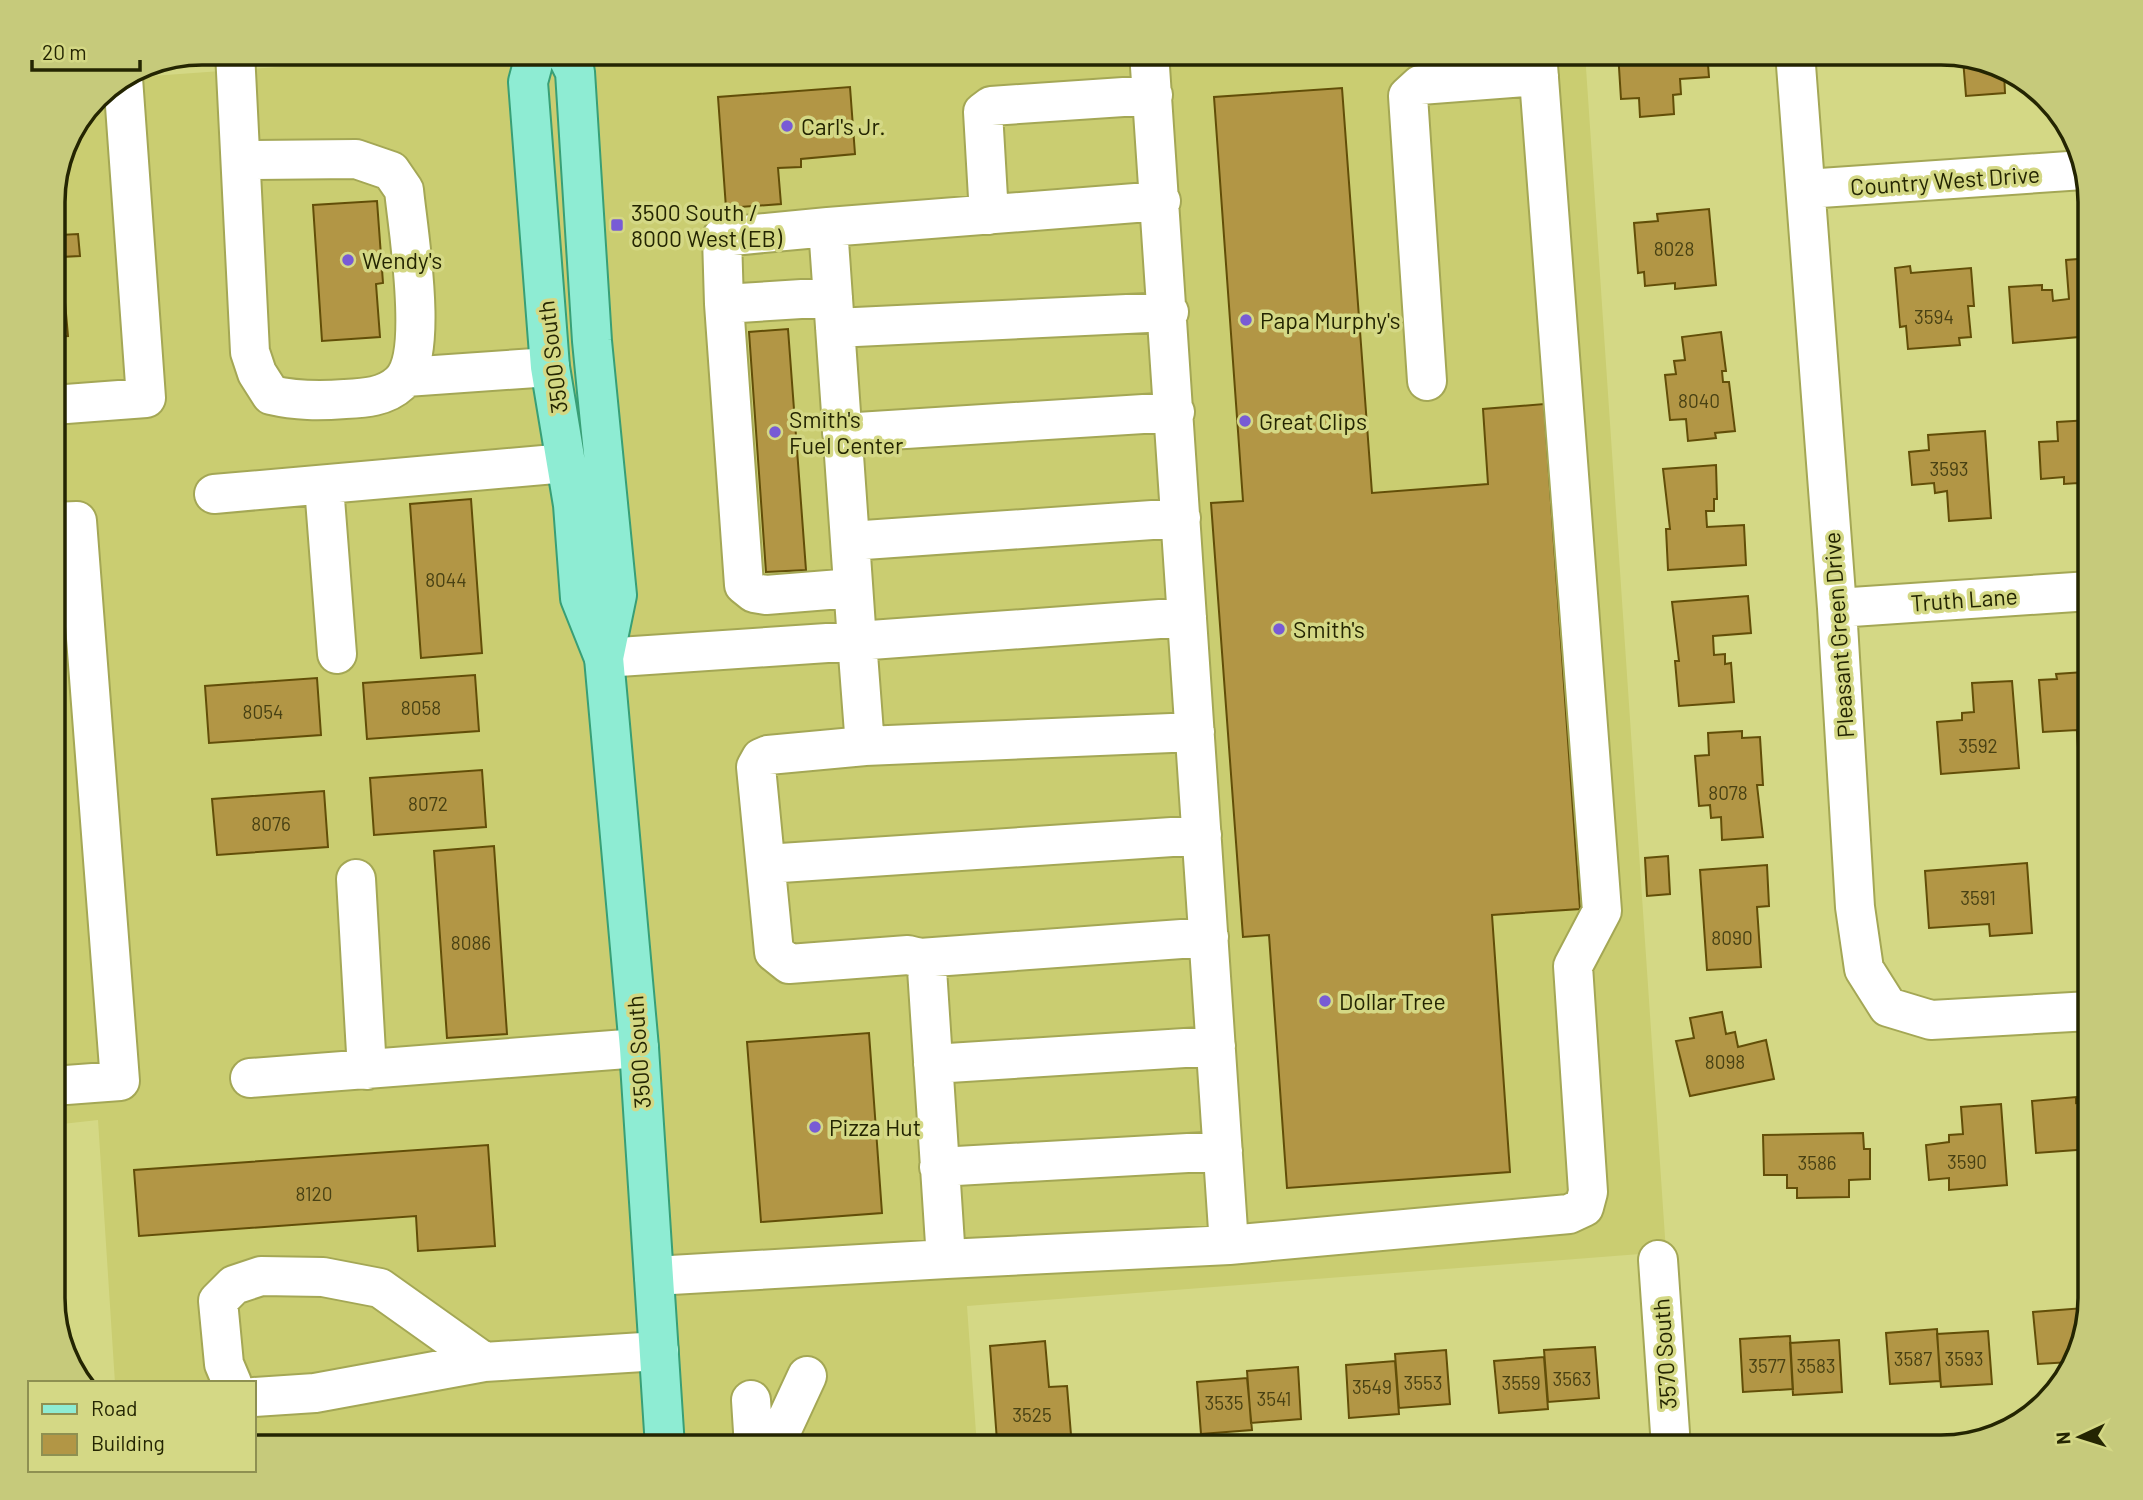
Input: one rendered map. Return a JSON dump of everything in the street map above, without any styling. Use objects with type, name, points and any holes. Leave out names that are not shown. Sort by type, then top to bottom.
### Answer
[{"type":"main road","name":"3500 South","points":[[533,65],[528,82],[550,367],[573,505],[580,598],[604,658],[639,1048],[664,1435]]},
{"type":"main road","name":"3500 South","points":[[572,65],[575,72],[592,341],[617,595],[604,658]]},
{"type":"street","points":[[236,65],[250,352],[257,373],[271,395],[302,402],[366,398],[391,390],[406,377],[415,355],[416,329],[404,190],[391,172],[356,159],[242,160]]},
{"type":"street","points":[[1150,65],[1229,1245]]},
{"type":"street","points":[[1427,381],[1408,96],[1420,85],[1532,65]]},
{"type":"street","points":[[654,1276],[1229,1245],[1569,1214],[1584,1207],[1588,1192],[1573,967],[1601,911],[1538,65]]},
{"type":"street","name":"Pleasant Green Drive","points":[[1796,65],[1837,608],[1856,907],[1864,969],[1888,1007],[1931,1020],[2078,1011]]},
{"type":"street","points":[[65,404],[146,398],[124,89]]},
{"type":"street","points":[[989,215],[983,111],[990,106],[1153,95]]},
{"type":"street","name":"Country West Drive","points":[[1806,189],[2075,171]]},
{"type":"street","points":[[853,588],[766,595],[754,593],[744,585],[724,304],[722,237],[1161,201]]},
{"type":"street","points":[[828,227],[865,746]]},
{"type":"street","points":[[724,304],[834,313],[1168,312]]},
{"type":"street","points":[[406,377],[550,367]]},
{"type":"street","points":[[842,433],[1175,412]]},
{"type":"street","points":[[214,495],[566,463]]},
{"type":"street","points":[[324,486],[337,654]]},
{"type":"street","points":[[850,541],[1181,517]]},
{"type":"street","points":[[65,522],[78,521],[120,1081],[65,1085]]},
{"type":"street","name":"Truth Lane","points":[[1837,608],[2078,592]]},
{"type":"street","points":[[604,658],[1187,617]]},
{"type":"street","points":[[1195,732],[865,746],[761,758],[756,767],[774,953],[789,964],[908,955],[920,958],[1209,937]]},
{"type":"street","points":[[766,864],[1202,835]]},
{"type":"street","points":[[356,879],[367,1070]]},
{"type":"street","points":[[920,958],[927,969],[946,1259]]},
{"type":"street","points":[[933,1063],[1216,1046]]},
{"type":"street","points":[[250,1079],[639,1048]]},
{"type":"street","points":[[939,1167],[1223,1151]]},
{"type":"street","name":"3570 South","points":[[1658,1260],[1670,1435]]},
{"type":"street","points":[[231,1381],[224,1364],[218,1301],[234,1285],[261,1276],[323,1277],[380,1288],[484,1363]]},
{"type":"street","points":[[256,1397],[315,1393],[484,1363],[659,1351]]},
{"type":"street","points":[[780,1435],[807,1376]]},
{"type":"street","points":[[751,1400],[753,1435]]},
{"type":"shaded area","points":[[306,65],[1586,65],[1666,1252],[967,1306],[976,1435],[256,1435],[256,1381],[115,1381],[98,1120],[65,1124],[65,193],[69,166],[88,126],[118,93],[146,76]]},
{"type":"building","points":[[1619,65],[1708,65],[1709,77],[1680,79],[1681,94],[1673,95],[1674,114],[1640,117],[1639,98],[1621,99]]},
{"type":"building","points":[[1964,67],[2004,80],[2005,93],[1966,96]]},
{"type":"building","name":"Carl's Jr.","points":[[850,87],[855,154],[801,159],[801,167],[778,168],[781,204],[726,208],[718,97]]},
{"type":"building","points":[[1342,88],[1372,493],[1488,484],[1483,409],[1544,404],[1580,909],[1492,915],[1510,1172],[1287,1188],[1269,935],[1243,937],[1211,503],[1243,501],[1214,97]]},
{"type":"building","points":[[377,201],[383,283],[376,284],[380,337],[322,341],[313,205]]},
{"type":"building","points":[[1709,209],[1716,285],[1675,289],[1675,283],[1645,286],[1644,272],[1638,273],[1634,223],[1658,221],[1657,214]]},
{"type":"building","points":[[78,234],[80,256],[65,257],[65,235]]},
{"type":"building","points":[[2078,259],[2078,337],[2013,343],[2009,287],[2042,285],[2042,290],[2052,290],[2053,301],[2069,299],[2066,260]]},
{"type":"building","points":[[1910,266],[1911,273],[1971,268],[1974,306],[1968,306],[1971,337],[1959,338],[1960,345],[1908,349],[1906,326],[1900,327],[1895,268]]},
{"type":"building","points":[[65,302],[68,336],[65,336]]},
{"type":"building","points":[[788,329],[806,570],[766,572],[749,332]]},
{"type":"building","points":[[1721,332],[1726,371],[1722,371],[1723,382],[1729,382],[1735,431],[1715,433],[1716,438],[1688,441],[1686,419],[1670,420],[1665,375],[1676,374],[1674,361],[1685,360],[1682,337]]},
{"type":"building","points":[[2078,421],[2078,483],[2064,484],[2064,477],[2041,479],[2039,442],[2058,441],[2057,422]]},
{"type":"building","points":[[1985,431],[1991,518],[1949,521],[1947,491],[1935,493],[1934,483],[1912,485],[1909,452],[1929,450],[1928,435]]},
{"type":"building","points":[[1716,465],[1717,499],[1714,499],[1714,511],[1706,511],[1707,527],[1744,525],[1746,565],[1668,570],[1666,529],[1670,529],[1663,469]]},
{"type":"building","points":[[471,499],[482,653],[421,658],[410,504]]},
{"type":"building","points":[[1748,596],[1751,633],[1713,636],[1714,655],[1725,654],[1725,664],[1731,663],[1734,702],[1679,706],[1675,661],[1679,661],[1672,602]]},
{"type":"building","points":[[2078,672],[2078,747],[2077,730],[2043,732],[2039,680],[2057,679],[2056,674]]},
{"type":"building","points":[[475,675],[479,731],[367,739],[363,683]]},
{"type":"building","points":[[317,678],[321,735],[209,743],[205,686]]},
{"type":"building","points":[[2012,681],[2019,768],[1941,774],[1937,722],[1962,720],[1962,713],[1974,712],[1972,683]]},
{"type":"building","points":[[1742,731],[1742,738],[1760,737],[1763,785],[1757,785],[1763,837],[1722,840],[1721,817],[1711,818],[1710,805],[1699,806],[1695,756],[1709,755],[1708,733]]},
{"type":"building","points":[[482,770],[486,827],[374,835],[370,778]]},
{"type":"building","points":[[324,791],[328,847],[217,855],[212,799]]},
{"type":"building","points":[[494,846],[507,1034],[447,1038],[434,851]]},
{"type":"building","points":[[1668,856],[1670,894],[1647,896],[1645,858]]},
{"type":"building","points":[[2027,863],[2032,933],[1990,936],[1989,924],[1929,928],[1925,871]]},
{"type":"building","points":[[1767,865],[1769,906],[1757,907],[1761,967],[1707,970],[1700,870]]},
{"type":"building","points":[[1722,1012],[1726,1034],[1735,1032],[1738,1047],[1766,1040],[1774,1079],[1690,1096],[1676,1041],[1694,1038],[1690,1018]]},
{"type":"building","name":"Pizza Hut","points":[[869,1033],[882,1213],[761,1222],[747,1042]]},
{"type":"building","points":[[2076,1097],[2078,1150],[2036,1153],[2032,1101]]},
{"type":"building","points":[[2001,1104],[2007,1185],[1949,1190],[1949,1178],[1929,1180],[1926,1145],[1949,1142],[1949,1135],[1963,1134],[1961,1107]]},
{"type":"building","points":[[1863,1133],[1864,1149],[1870,1149],[1870,1179],[1849,1180],[1849,1197],[1797,1198],[1797,1188],[1787,1188],[1787,1175],[1764,1175],[1763,1135]]},
{"type":"building","points":[[488,1145],[495,1246],[418,1251],[416,1216],[139,1236],[134,1170]]},
{"type":"building","points":[[2078,1308],[2071,1342],[2062,1363],[2038,1364],[2033,1312]]},
{"type":"building","points":[[1937,1329],[1940,1381],[1890,1384],[1886,1333]]},
{"type":"building","points":[[1988,1331],[1992,1384],[1941,1387],[1937,1334]]},
{"type":"building","points":[[1790,1336],[1793,1389],[1743,1392],[1740,1339]]},
{"type":"building","points":[[1839,1340],[1842,1392],[1793,1395],[1790,1343]]},
{"type":"building","points":[[1045,1341],[1049,1387],[1067,1386],[1071,1435],[997,1435],[990,1346]]},
{"type":"building","points":[[1595,1347],[1599,1398],[1548,1402],[1544,1350]]},
{"type":"building","points":[[1446,1350],[1450,1404],[1399,1408],[1395,1354]]},
{"type":"building","points":[[1544,1357],[1548,1409],[1499,1413],[1494,1361]]},
{"type":"building","points":[[1395,1361],[1399,1414],[1349,1418],[1346,1365]]},
{"type":"building","points":[[1298,1367],[1301,1419],[1251,1423],[1247,1371]]},
{"type":"building","points":[[1247,1378],[1252,1430],[1201,1434],[1197,1382]]},
{"type":"place","name":"Carl's Jr.","points":[[787,126]]},
{"type":"place","name":"3500 South / 8000 West (EB)","points":[[617,225]]},
{"type":"place","name":"Wendy's","points":[[348,260]]},
{"type":"place","name":"Papa Murphy's","points":[[1246,320]]},
{"type":"place","name":"Great Clips","points":[[1245,421]]},
{"type":"place","name":"Smith's Fuel Center","points":[[775,432]]},
{"type":"place","name":"Smith's","points":[[1279,629]]},
{"type":"place","name":"Dollar Tree","points":[[1325,1001]]},
{"type":"place","name":"Pizza Hut","points":[[815,1127]]}]
